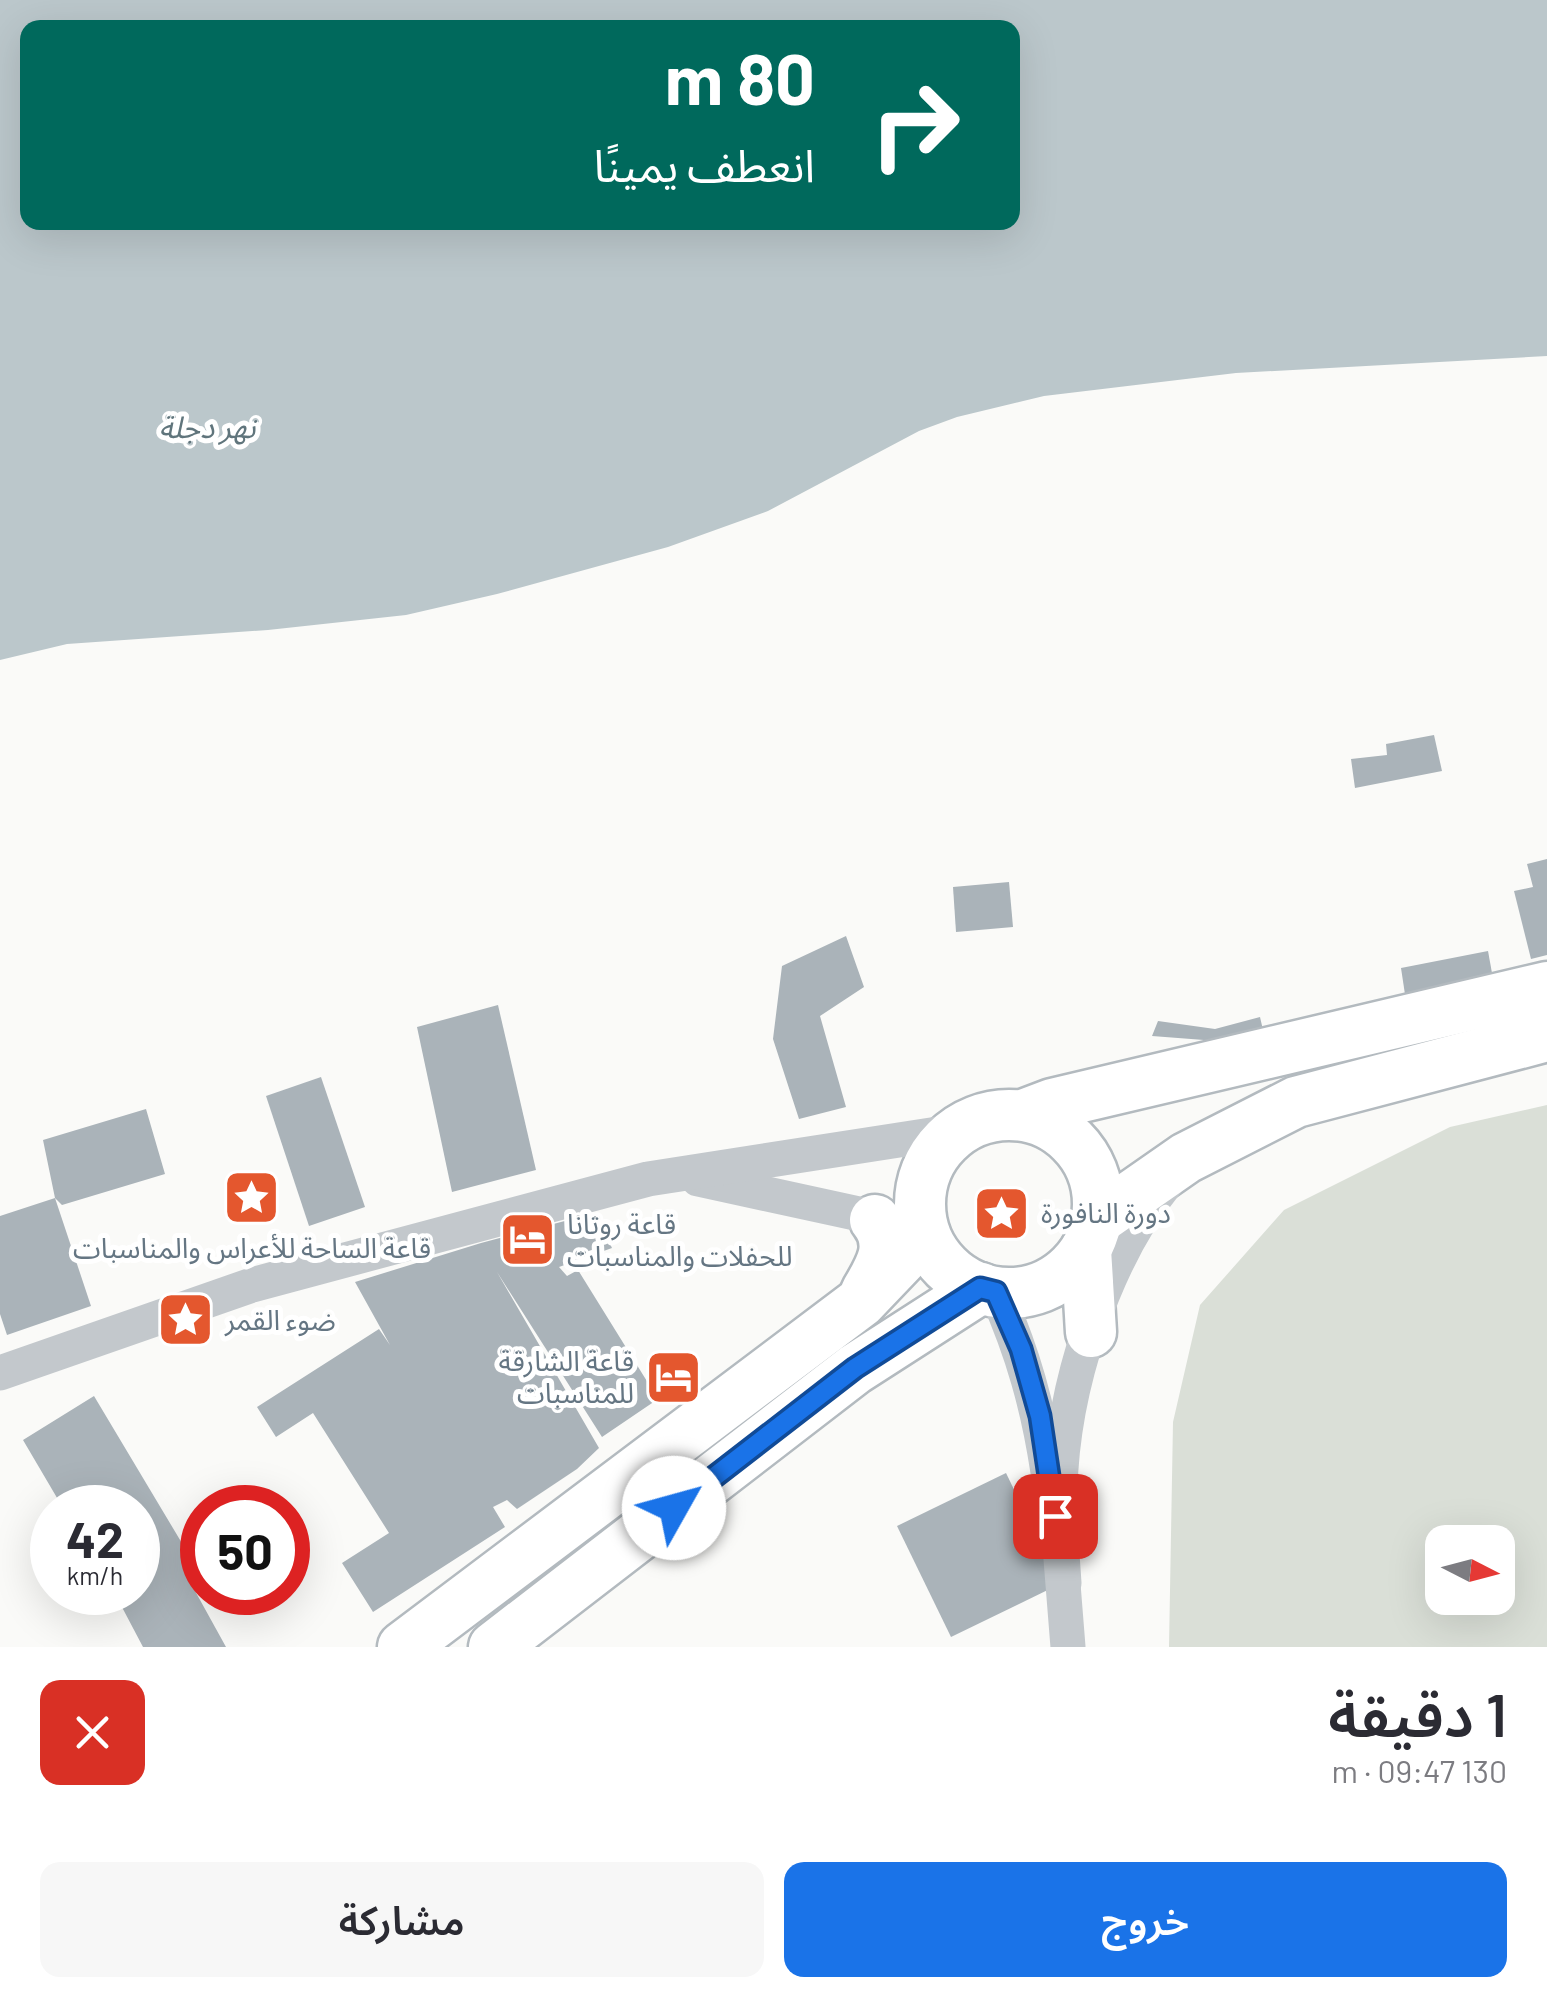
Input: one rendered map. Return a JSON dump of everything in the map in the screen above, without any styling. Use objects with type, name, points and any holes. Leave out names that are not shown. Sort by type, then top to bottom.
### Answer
[{"type":"main road","points":[[1023,1115],[1052,1104],[1547,988]]},
{"type":"main road","points":[[908,1227],[957,1276],[988,1290],[1022,1292],[1047,1284],[1070,1270],[1091,1234],[1186,1158],[1296,1102],[1547,1036]]},
{"type":"main road","points":[[403,1647],[861,1302],[908,1227],[920,1199],[925,1173],[938,1150],[958,1131],[978,1120],[1000,1114],[1023,1115],[1050,1124],[1073,1141],[1089,1164],[1097,1192],[1091,1234],[1091,1332]]},
{"type":"main road","points":[[494,1647],[855,1368],[988,1290]]},
{"type":"street","points":[[0,1373],[252,1285],[648,1180],[958,1131]]},
{"type":"street","points":[[1068,1647],[1060,1492],[1064,1438],[1101,1294],[1124,1246],[1155,1196],[1186,1158]]},
{"type":"street","points":[[677,1175],[908,1227]]},
{"type":"street","points":[[988,1290],[1021,1349],[1040,1416],[1064,1583]]},
{"type":"shaded area","points":[[1547,1105],[1547,1647],[1169,1647],[1173,1422],[1200,1305],[1284,1210],[1450,1127]]},
{"type":"water","name":"نهر دجلة","points":[[0,0],[1547,0],[1547,356],[1236,373],[1044,396],[957,417],[919,431],[768,511],[668,547],[497,594],[406,615],[268,630],[67,644],[0,660]]},
{"type":"building","points":[[1434,735],[1442,771],[1355,788],[1351,759],[1387,755],[1386,744]]},
{"type":"building","points":[[1547,859],[1547,955],[1531,959],[1514,891],[1533,887],[1527,864]]},
{"type":"building","points":[[1009,882],[1013,927],[956,932],[953,887]]},
{"type":"building","points":[[846,936],[864,987],[820,1016],[846,1107],[799,1119],[773,1039],[782,966]]},
{"type":"building","points":[[1488,951],[1494,984],[1406,1001],[1401,968]]},
{"type":"building","points":[[498,1005],[536,1170],[452,1192],[417,1027]]},
{"type":"building","points":[[1260,1017],[1263,1030],[1217,1041],[1152,1036],[1158,1021],[1215,1029]]},
{"type":"building","points":[[321,1077],[365,1207],[309,1226],[266,1096]]},
{"type":"building","points":[[146,1109],[165,1174],[62,1205],[55,1198],[43,1140]]},
{"type":"building","points":[[55,1198],[91,1306],[7,1335],[0,1314],[0,1216]]},
{"type":"building","points":[[595,1213],[612,1248],[559,1267],[567,1276],[578,1270],[658,1399],[602,1437],[497,1272],[599,1448],[577,1469],[517,1509],[507,1500],[493,1507],[505,1527],[373,1612],[342,1563],[389,1533],[313,1413],[276,1437],[257,1407],[379,1329],[390,1345],[355,1282]]},
{"type":"building","points":[[94,1396],[147,1485],[49,1485],[23,1440]]},
{"type":"building","points":[[1006,1473],[1060,1584],[951,1637],[897,1526]]},
{"type":"building","points":[[160,1506],[180,1540],[180,1615],[208,1615],[226,1647],[143,1647],[126,1615],[160,1615]]},
{"type":"place","name":"قاعة الساحة للأعراس والمناسبات","points":[[252,1197]]},
{"type":"place","name":"دورة النافورة","points":[[1002,1213]]},
{"type":"place","name":"قاعة روتانا للحفلات والمناسبات","points":[[528,1240]]},
{"type":"place","name":"ضوء القمر","points":[[186,1320]]},
{"type":"place","name":"قاعة الشارقة للمناسبات","points":[[673,1377]]},
{"type":"route","points":[[674,1508],[855,1368],[980,1288],[996,1292],[1021,1349],[1040,1416],[1055,1516]]}]
